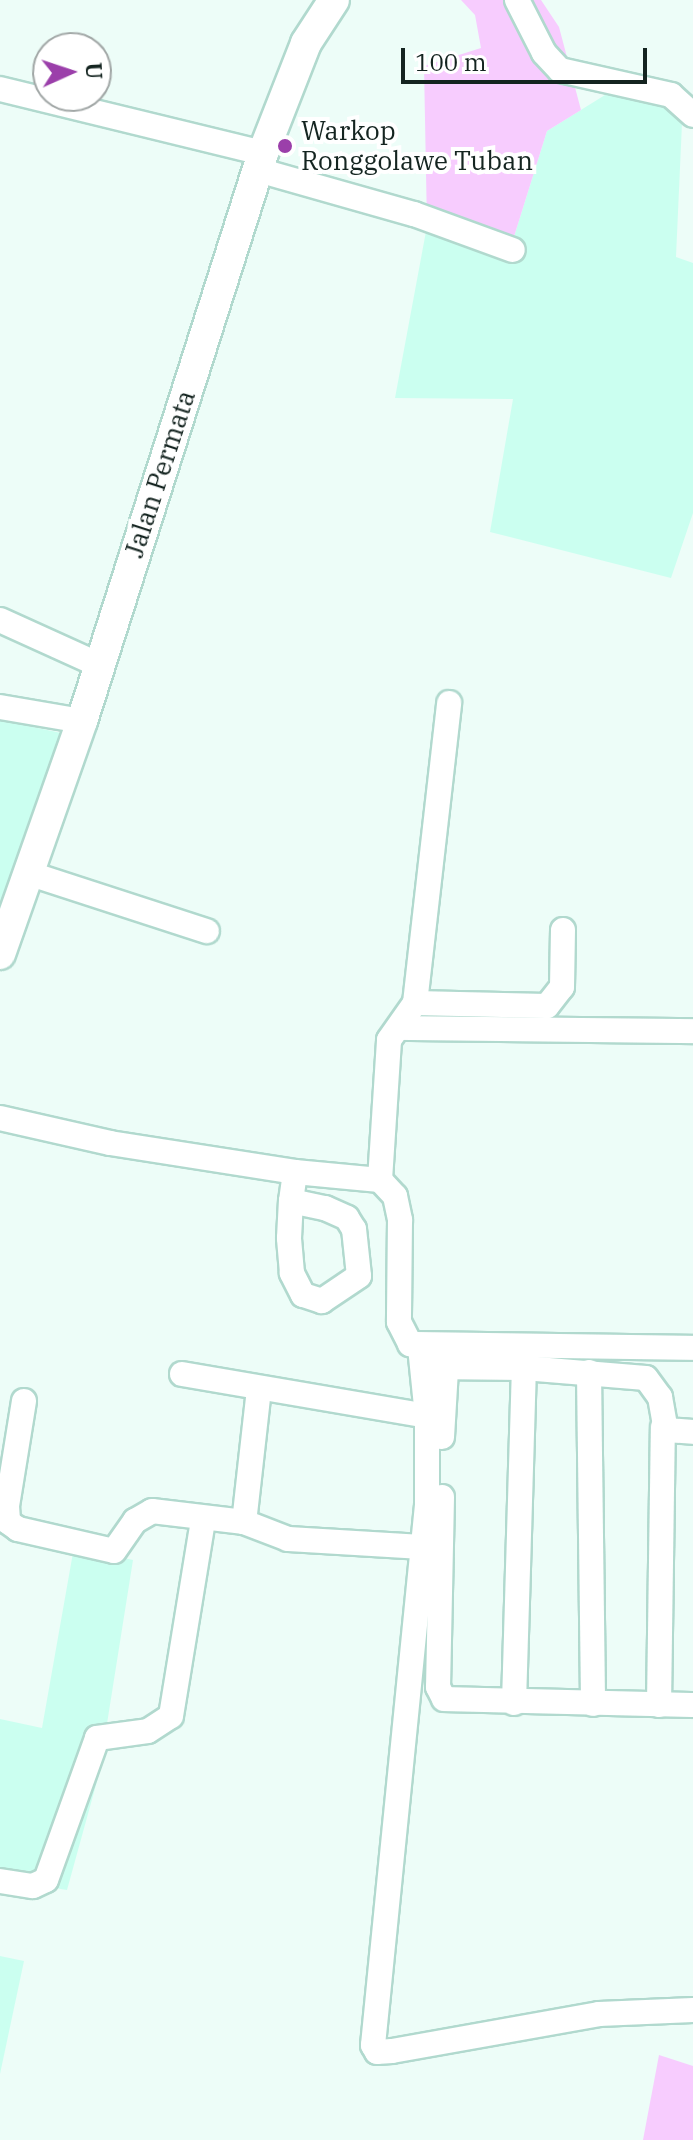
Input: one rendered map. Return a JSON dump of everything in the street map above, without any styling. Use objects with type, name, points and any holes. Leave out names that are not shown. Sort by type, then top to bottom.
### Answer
[{"type":"main road","name":"Jalan Permata","points":[[0,954],[82,721],[261,161],[306,43],[334,0]]},
{"type":"street","points":[[517,0],[544,53],[560,70],[671,95],[693,115]]},
{"type":"street","points":[[0,89],[261,161],[513,250]]},
{"type":"street","points":[[0,620],[99,665]]},
{"type":"street","points":[[380,1180],[389,1040],[415,1003],[449,703]]},
{"type":"street","points":[[0,707],[82,721]]},
{"type":"street","points":[[28,873],[207,931]]},
{"type":"street","points":[[415,1003],[547,1006],[562,987],[563,930]]},
{"type":"street","points":[[400,1028],[693,1031]]},
{"type":"street","points":[[0,1118],[295,1172],[380,1180],[395,1196],[400,1220],[401,1332],[429,1361],[646,1378],[660,1397],[663,1427],[659,1705]]},
{"type":"street","points":[[291,1201],[295,1172]]},
{"type":"street","points":[[429,1361],[693,1348]]},
{"type":"street","points":[[429,1361],[423,1547],[373,2045],[377,2052],[599,2014],[693,2010]]},
{"type":"street","points":[[429,1361],[439,1693],[451,1703],[693,1705]]},
{"type":"street","points":[[514,1703],[524,1368]]},
{"type":"street","points":[[589,1372],[593,1704]]},
{"type":"street","points":[[182,1374],[427,1416]]},
{"type":"street","points":[[244,1522],[259,1389]]},
{"type":"street","points":[[24,1401],[8,1522],[114,1551],[145,1513],[244,1522],[288,1539],[423,1547]]},
{"type":"street","points":[[663,1427],[693,1432]]},
{"type":"street","points":[[0,1881],[33,1886],[46,1880],[97,1738],[148,1731],[171,1716],[177,1705],[203,1520]]},
{"type":"shaded area","points":[[461,0],[541,0],[559,27],[581,110],[547,131],[512,243],[427,226],[424,66],[481,48],[475,15]]},
{"type":"shaded area","points":[[605,95],[683,101],[676,257],[693,263],[693,513],[671,578],[490,532],[513,399],[395,398],[427,226],[512,243],[547,131]]},
{"type":"shaded area","points":[[0,720],[66,734],[0,942]]},
{"type":"shaded area","points":[[74,1547],[133,1560],[99,1774],[67,1890],[0,1879],[0,1719],[42,1728]]},
{"type":"shaded area","points":[[0,1956],[24,1961],[0,2074]]},
{"type":"shaded area","points":[[659,2055],[693,2066],[693,2140],[643,2140]]},
{"type":"place","name":"Warkop Ronggolawe Tuban","points":[[285,146]]}]
